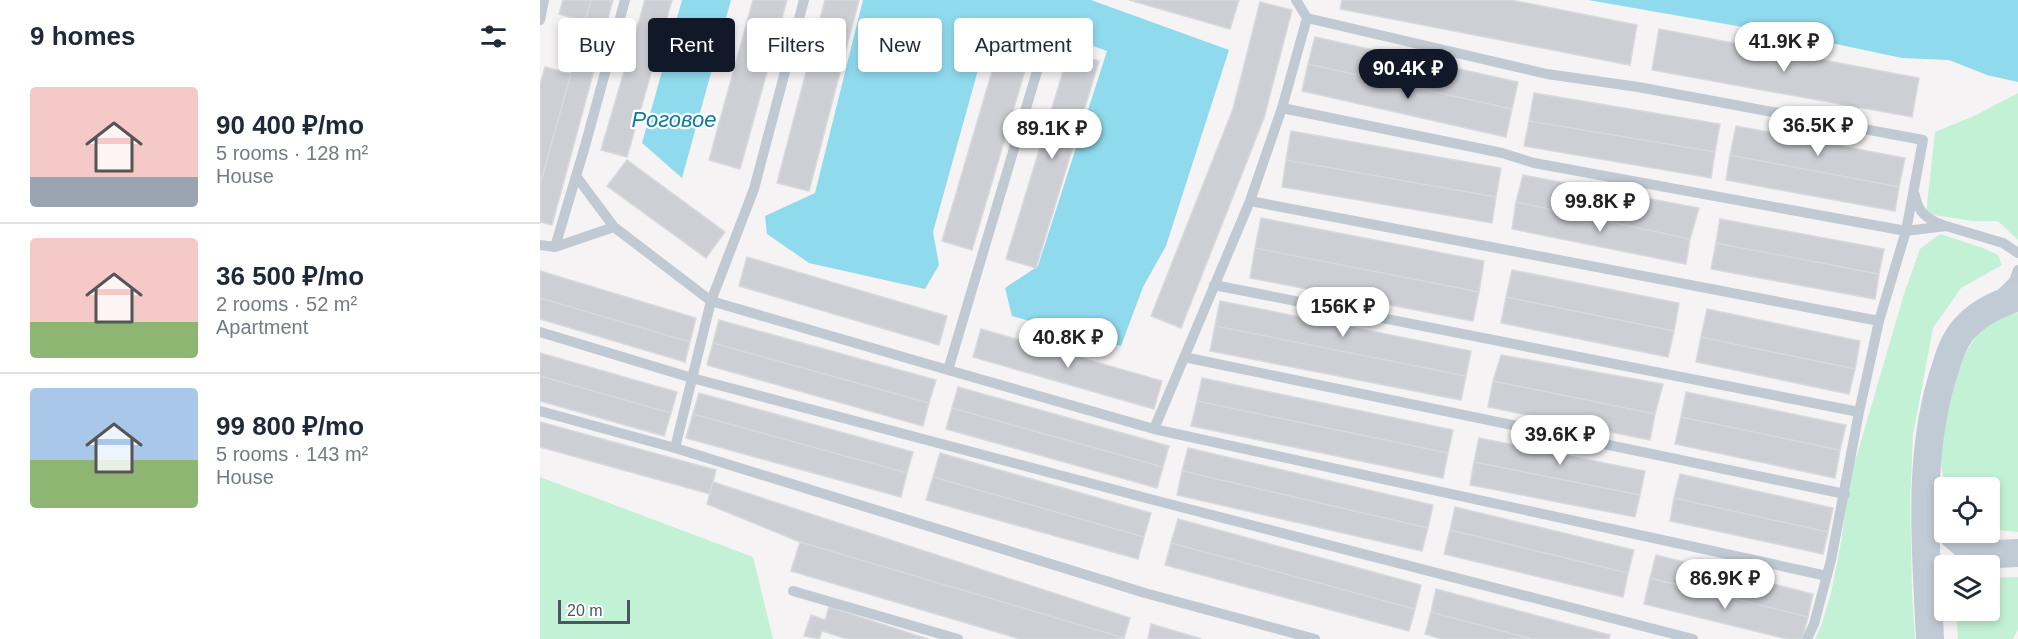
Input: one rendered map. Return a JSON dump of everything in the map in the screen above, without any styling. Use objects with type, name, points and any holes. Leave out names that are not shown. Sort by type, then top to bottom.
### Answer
[{"type":"main road","points":[[1930,639],[1926,536],[1927,458],[1933,409],[1952,348],[1966,326],[1992,307],[2018,297]]},
{"type":"main road","points":[[1927,458],[1928,491],[1934,506]]},
{"type":"main road","points":[[1961,543],[1979,554],[2018,553]]},
{"type":"lane","points":[[555,247],[625,0]]},
{"type":"lane","points":[[675,448],[711,301],[754,189],[804,0]]},
{"type":"lane","points":[[1296,0],[1307,18],[1547,74],[1638,87],[1923,140],[1906,231],[1880,321],[1859,412],[1845,494],[1827,576],[1814,624],[1807,639]]},
{"type":"lane","points":[[540,20],[543,2]]},
{"type":"lane","points":[[1154,429],[1250,201],[1282,108],[1307,18]]},
{"type":"lane","points":[[948,370],[1037,72]]},
{"type":"lane","points":[[1282,108],[1502,153],[1534,163],[1906,231],[1946,226]]},
{"type":"lane","points":[[576,176],[614,227],[711,301],[1154,429],[1827,576]]},
{"type":"lane","points":[[1914,189],[1916,204],[1922,214],[1946,226],[2002,243],[2017,254]]},
{"type":"lane","points":[[1250,201],[1880,321]]},
{"type":"lane","points":[[540,245],[555,247],[614,227]]},
{"type":"lane","points":[[1986,311],[2014,281],[2018,270]]},
{"type":"lane","points":[[1214,285],[1859,412]]},
{"type":"lane","points":[[540,332],[692,378],[1693,639]]},
{"type":"lane","points":[[1184,357],[1845,494]]},
{"type":"lane","points":[[540,411],[675,448],[1145,593],[1315,639]]},
{"type":"lane","points":[[793,591],[958,639]]},
{"type":"green space","points":[[2018,93],[2018,240],[1998,221],[1974,221],[1926,214],[1935,132],[1974,116]]},
{"type":"green space","points":[[1940,234],[1998,255],[2002,265],[1961,288],[1933,328],[1913,435],[1910,503],[1915,639],[1815,639],[1831,593],[1842,537],[1848,479],[1904,294],[1920,249]]},
{"type":"green space","points":[[2018,313],[2018,532],[2000,530],[2000,477],[1944,477],[1941,467],[1941,431],[1963,357],[1981,329],[2005,316]]},
{"type":"green space","points":[[540,477],[753,557],[773,639],[540,639]]},
{"type":"green space","points":[[2018,577],[2018,629],[2013,639],[1958,639],[1957,621],[2000,621],[2000,578]]},
{"type":"water","name":"Роговое","points":[[682,0],[731,0],[726,18],[677,18]]},
{"type":"water","points":[[863,0],[1091,0],[1229,50],[1166,246],[1143,287],[1121,346],[1012,316],[1005,288],[1038,266],[1107,51],[1093,46],[1093,18],[954,18],[954,72],[977,72],[933,232],[939,265],[925,289],[809,263],[767,234],[765,216],[815,193],[858,20],[858,72],[942,72],[942,18],[859,18]]},
{"type":"water","points":[[1588,0],[2018,0],[2018,82],[1987,75],[1949,60],[1902,58],[1817,40]]},
{"type":"water","name":"Роговое","points":[[662,72],[711,72],[682,178],[642,143]]},
{"type":"building","points":[[563,0],[591,0],[586,18],[559,14]]},
{"type":"building","points":[[591,0],[613,0],[608,18],[586,18]]},
{"type":"building","points":[[645,0],[672,0],[667,18],[648,18],[648,72],[651,72],[627,157],[601,150],[624,72],[636,72],[636,31]]},
{"type":"building","points":[[753,0],[787,0],[782,18],[748,18]]},
{"type":"building","points":[[825,0],[859,0],[846,50],[846,18],[820,18]]},
{"type":"building","points":[[1129,0],[1239,0],[1230,29]]},
{"type":"building","points":[[1342,0],[1511,0],[1637,25],[1630,65],[1340,9]]},
{"type":"building","points":[[1260,2],[1292,10],[1264,118],[1181,328],[1151,316],[1233,109]]},
{"type":"building","points":[[747,22],[747,72],[767,72],[740,169],[709,160]]},
{"type":"building","points":[[1659,29],[1919,78],[1912,117],[1652,70]]},
{"type":"building","points":[[1315,37],[1518,82],[1512,109],[1308,64]]},
{"type":"building","points":[[1093,59],[1099,61],[1036,268],[1006,259],[1063,72],[1093,72]]},
{"type":"building","points":[[1308,64],[1512,109],[1506,137],[1302,91]]},
{"type":"building","points":[[545,67],[571,74],[540,185],[540,85]]},
{"type":"building","points":[[571,72],[593,72],[552,225],[540,222],[540,185]]},
{"type":"building","points":[[806,72],[840,72],[809,191],[777,183]]},
{"type":"building","points":[[992,72],[1025,72],[972,250],[942,241]]},
{"type":"building","points":[[1534,93],[1720,124],[1715,152],[1529,121]]},
{"type":"building","points":[[1529,121],[1715,152],[1711,178],[1524,146]]},
{"type":"building","points":[[1736,126],[1905,158],[1899,187],[1730,155]]},
{"type":"building","points":[[1291,131],[1501,168],[1496,197],[1286,160]]},
{"type":"building","points":[[1730,155],[1899,187],[1895,211],[1726,180]]},
{"type":"building","points":[[627,160],[725,232],[706,258],[607,186]]},
{"type":"building","points":[[1286,160],[1496,197],[1492,223],[1282,187]]},
{"type":"building","points":[[1523,175],[1699,208],[1690,239],[1516,202]]},
{"type":"building","points":[[1516,202],[1690,239],[1686,264],[1512,229]]},
{"type":"building","points":[[1261,218],[1484,261],[1479,292],[1255,248]]},
{"type":"building","points":[[1720,219],[1884,249],[1879,274],[1716,243]]},
{"type":"building","points":[[1716,243],[1879,274],[1875,299],[1711,269]]},
{"type":"building","points":[[1255,248],[1479,292],[1473,321],[1250,278]]},
{"type":"building","points":[[747,257],[947,316],[939,345],[739,286]]},
{"type":"building","points":[[1512,270],[1679,303],[1674,331],[1506,297]]},
{"type":"building","points":[[540,271],[696,318],[690,342],[540,298]]},
{"type":"building","points":[[1506,297],[1674,331],[1668,357],[1501,323]]},
{"type":"building","points":[[540,298],[690,342],[685,362],[540,319]]},
{"type":"building","points":[[1220,301],[1471,351],[1466,376],[1215,326]]},
{"type":"building","points":[[1707,309],[1860,341],[1855,369],[1701,337]]},
{"type":"building","points":[[719,320],[936,380],[929,403],[713,343]]},
{"type":"building","points":[[1215,326],[1466,376],[1461,400],[1210,351]]},
{"type":"building","points":[[981,329],[1162,381],[1154,409],[973,357]]},
{"type":"building","points":[[1701,337],[1855,369],[1849,394],[1696,362]]},
{"type":"building","points":[[713,343],[929,403],[923,426],[707,365]]},
{"type":"building","points":[[540,353],[677,392],[671,413],[540,376]]},
{"type":"building","points":[[1501,355],[1663,384],[1655,414],[1493,381]]},
{"type":"building","points":[[540,376],[671,413],[664,436],[540,401]]},
{"type":"building","points":[[1202,378],[1453,430],[1448,453],[1197,401]]},
{"type":"building","points":[[1493,381],[1655,414],[1650,440],[1488,407]]},
{"type":"building","points":[[958,387],[1169,446],[1163,467],[952,408]]},
{"type":"building","points":[[1686,392],[1846,425],[1840,450],[1681,417]]},
{"type":"building","points":[[699,393],[913,452],[907,473],[693,414]]},
{"type":"building","points":[[1197,401],[1448,453],[1443,478],[1191,426]]},
{"type":"building","points":[[952,408],[1163,467],[1157,488],[946,429]]},
{"type":"building","points":[[693,414],[907,473],[901,497],[686,438]]},
{"type":"building","points":[[1681,417],[1840,450],[1835,478],[1675,444]]},
{"type":"building","points":[[540,422],[716,470],[710,494],[540,447]]},
{"type":"building","points":[[1479,438],[1645,471],[1640,495],[1474,462]]},
{"type":"building","points":[[1188,448],[1433,505],[1428,528],[1182,471]]},
{"type":"building","points":[[940,453],[1151,513],[1144,537],[933,477]]},
{"type":"building","points":[[1474,462],[1640,495],[1635,517],[1470,485]]},
{"type":"building","points":[[1182,471],[1428,528],[1422,551],[1177,495]]},
{"type":"building","points":[[1680,474],[1833,508],[1828,532],[1674,498]]},
{"type":"building","points":[[933,477],[1144,537],[1138,559],[926,500]]},
{"type":"building","points":[[713,482],[1130,618],[1124,638],[800,542],[707,504]]},
{"type":"building","points":[[1674,498],[1828,532],[1823,554],[1670,521]]},
{"type":"building","points":[[1455,507],[1634,550],[1628,573],[1450,530]]},
{"type":"building","points":[[1178,519],[1421,585],[1415,609],[1171,543]]},
{"type":"building","points":[[1450,530],[1628,573],[1623,597],[1444,554]]},
{"type":"building","points":[[800,542],[1124,639],[1020,639],[791,571]]},
{"type":"building","points":[[1171,543],[1415,609],[1409,631],[1165,565]]},
{"type":"building","points":[[1656,555],[1813,594],[1808,617],[1650,578]]},
{"type":"building","points":[[1650,578],[1808,617],[1802,639],[1787,639],[1644,604]]},
{"type":"building","points":[[1436,589],[1610,635],[1609,639],[1532,639],[1431,612]]},
{"type":"building","points":[[829,607],[928,639],[847,639],[822,631],[819,639],[804,636],[811,615],[825,620]]},
{"type":"building","points":[[1431,612],[1532,639],[1442,639],[1425,634]]},
{"type":"building","points":[[1151,624],[1202,639],[1148,639]]}]
